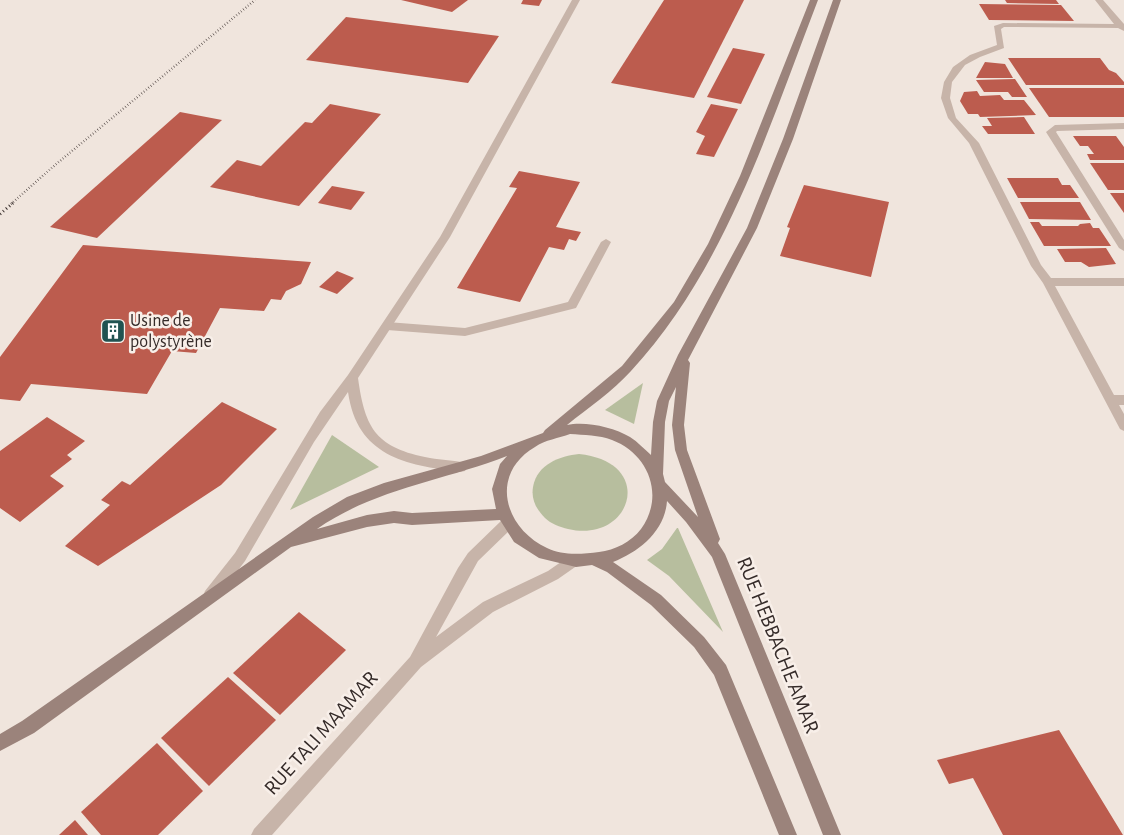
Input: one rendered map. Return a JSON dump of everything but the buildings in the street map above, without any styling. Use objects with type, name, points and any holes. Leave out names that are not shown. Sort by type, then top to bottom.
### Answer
[{"type":"main road","points":[[0,742],[28,726],[318,521],[352,501],[389,487],[460,467],[531,442],[550,433],[626,369],[678,304],[713,244],[745,176],[814,0]]},
{"type":"main road","points":[[531,442],[512,458],[500,478],[498,494],[504,519],[518,537],[534,549],[553,557],[573,561],[595,560],[612,556],[642,539],[652,527],[658,514],[661,500],[659,422],[663,401],[684,355],[752,228],[788,139],[837,0]]},
{"type":"main road","points":[[684,355],[678,425],[681,450],[718,554]]},
{"type":"main road","points":[[550,433],[570,430],[592,430],[612,434],[631,444],[646,457],[659,479]]},
{"type":"main road","name":"RUE HEBBACHE AMAR","points":[[659,479],[718,554],[832,835]]},
{"type":"main road","points":[[283,545],[367,521],[385,518],[504,519]]},
{"type":"main road","points":[[595,560],[612,568],[656,600],[698,642],[720,670],[788,835]]},
{"type":"street","points":[[210,596],[240,557],[324,415],[352,378],[444,237],[576,0]]},
{"type":"street","points":[[1099,0],[1123,27]]},
{"type":"street","points":[[1123,27],[1003,25],[997,28],[1001,46],[969,59],[955,71],[946,84],[945,98],[948,112],[959,128],[974,143],[1036,266],[1048,282],[1124,426]]},
{"type":"street","points":[[1124,126],[1055,128],[1051,132],[1124,248]]},
{"type":"street","points":[[386,326],[465,332],[572,305],[606,242]]},
{"type":"street","points":[[1048,282],[1124,282]]},
{"type":"street","points":[[352,378],[356,408],[360,420],[367,432],[382,445],[405,458],[460,467]]},
{"type":"street","points":[[1111,400],[1124,400]]},
{"type":"street","points":[[416,662],[463,572],[504,519]]},
{"type":"street","points":[[416,662],[488,608],[552,575],[573,561]]},
{"type":"street","name":"RUE TALI MAAMAR","points":[[260,835],[416,662]]},
{"type":"green space","points":[[643,383],[634,424],[605,410]]},
{"type":"green space","points":[[332,435],[379,467],[290,510]]},
{"type":"green space","points":[[579,454],[604,460],[619,471],[627,485],[627,500],[620,514],[608,525],[590,530],[568,529],[550,522],[539,511],[533,496],[535,479],[544,467],[557,459]]},
{"type":"green space","points":[[677,528],[723,632],[669,576],[647,560],[662,549]]},
{"type":"railway","points":[[11,204],[55,165],[255,0]]},
{"type":"railway","points":[[0,214],[13,203]]},
{"type":"place","name":"Usine de polystyrène","points":[[113,331]]}]
